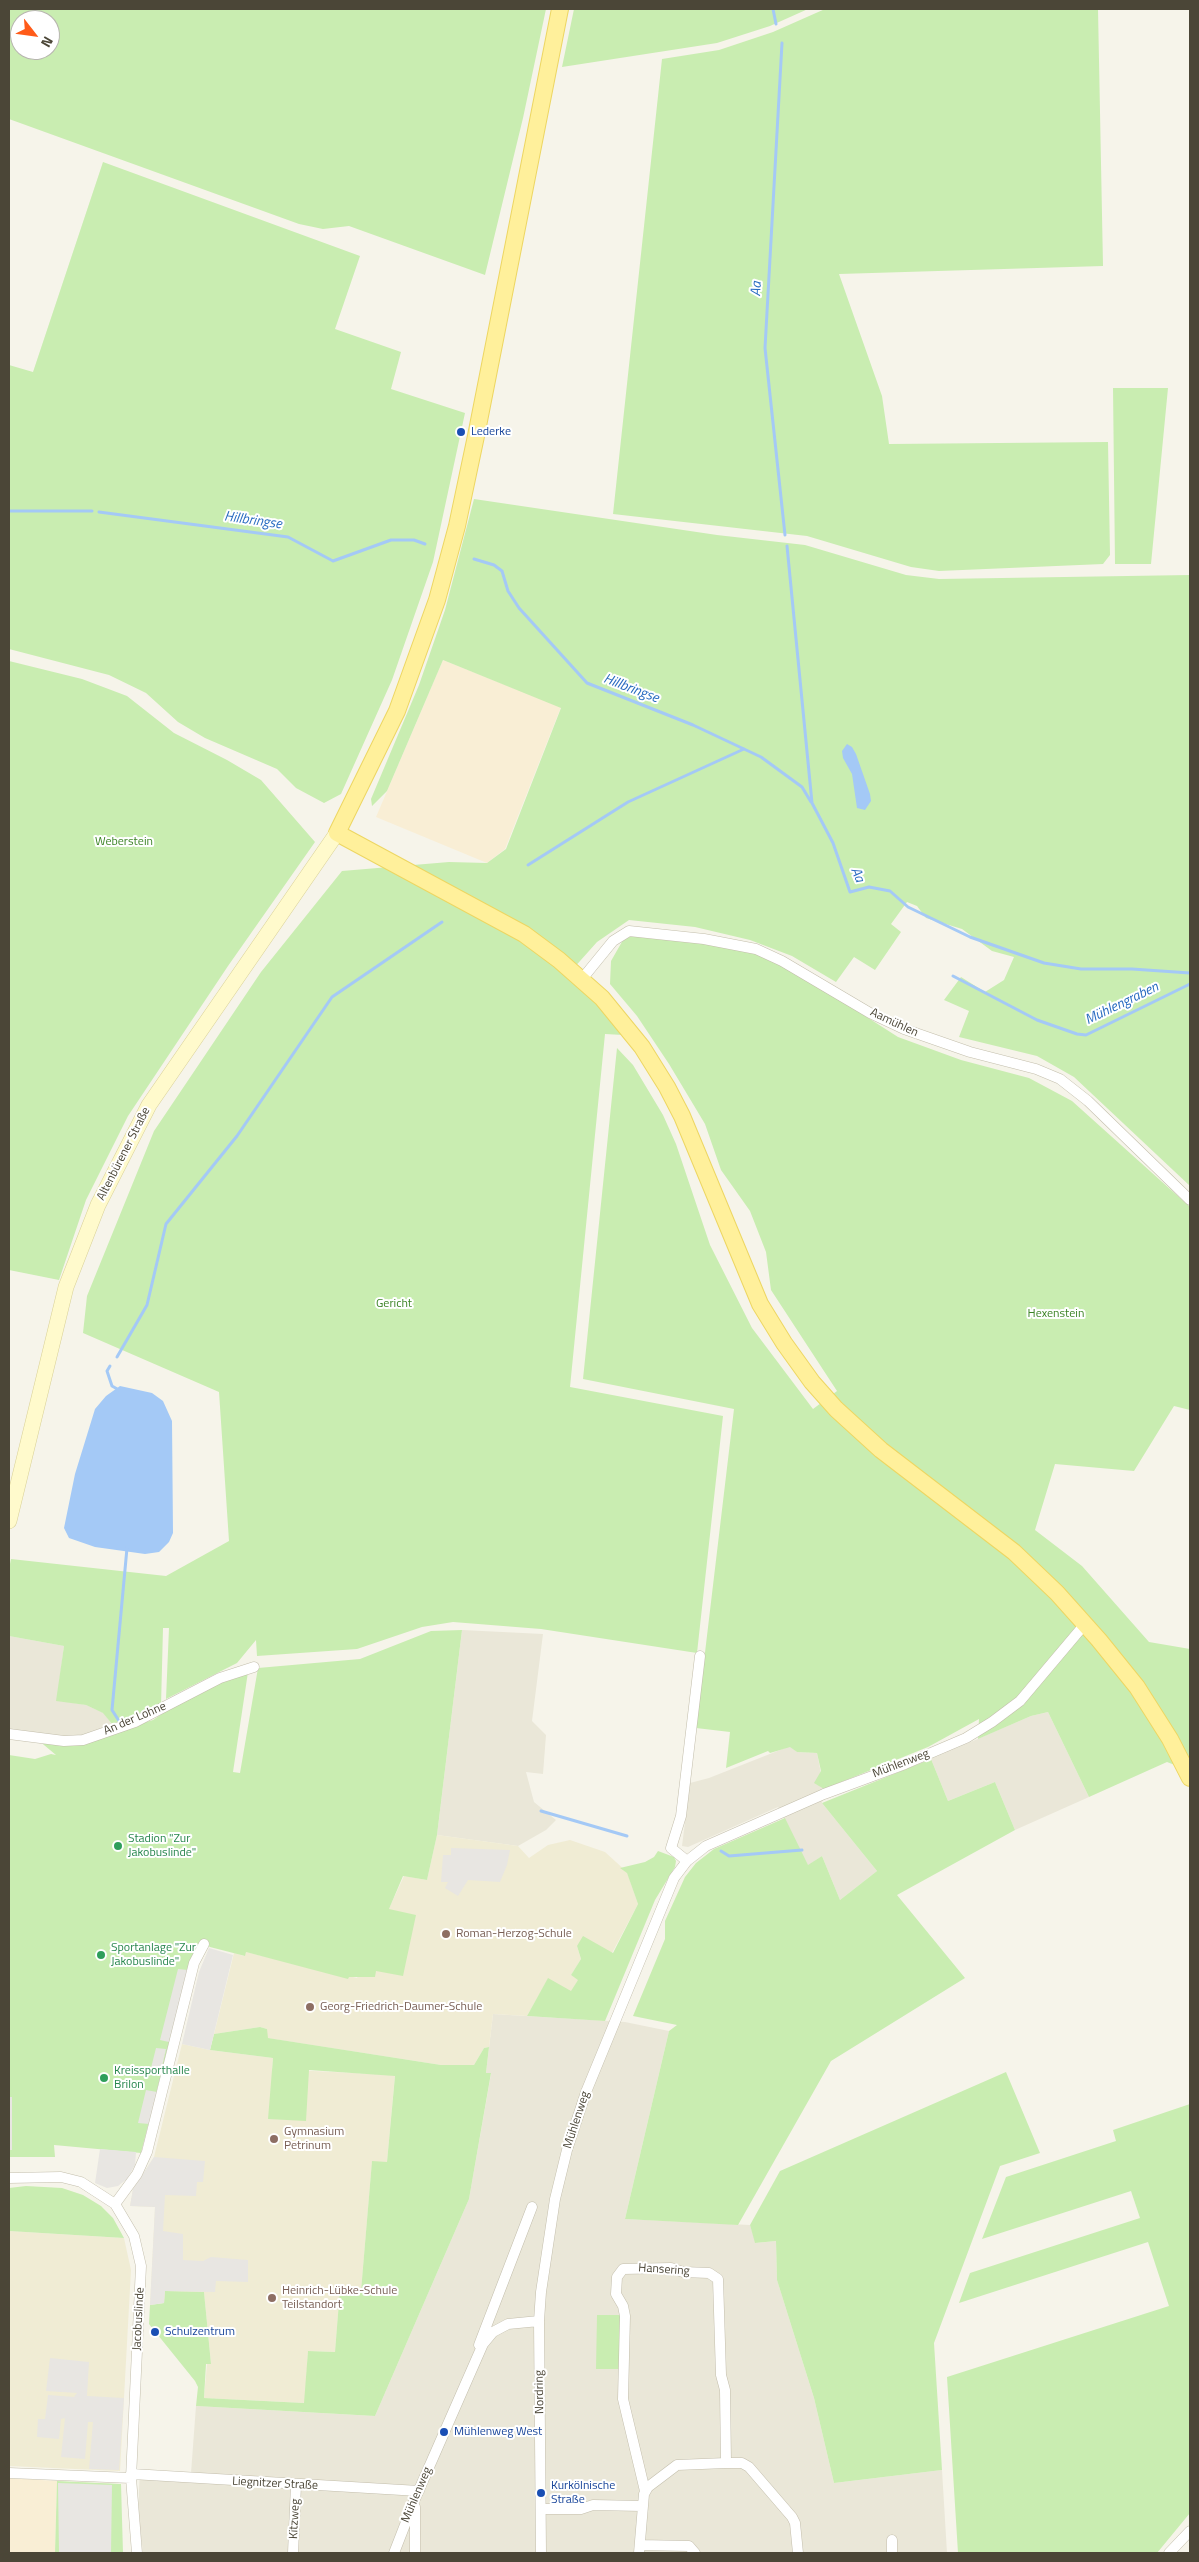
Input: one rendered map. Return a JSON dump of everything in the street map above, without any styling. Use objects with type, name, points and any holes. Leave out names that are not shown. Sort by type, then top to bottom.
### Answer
[{"type":"main road","points":[[560,9],[476,436],[457,526],[437,600],[397,711],[337,833],[524,934],[582,979],[617,1015],[656,1066],[682,1116],[760,1304],[784,1343],[812,1382],[836,1409],[881,1450],[1020,1558],[1086,1624],[1115,1657],[1136,1687],[1170,1740],[1190,1778]]},
{"type":"street","name":"Altenbürener Straße","points":[[9,1521],[66,1287],[98,1205],[149,1105],[337,833]]},
{"type":"street","name":"Aamühlen","points":[[582,979],[613,941],[629,931],[704,939],[756,949],[782,961],[870,1013],[904,1029],[970,1052],[1036,1069],[1060,1079],[1088,1101],[1190,1200]]},
{"type":"street","name":"Mühlenweg","points":[[476,2356],[488,2338],[500,2327],[514,2323],[539,2321],[551,2219],[571,2137],[595,2069],[670,1885],[687,1861],[706,1846],[752,1824],[966,1738],[1020,1701],[1086,1624]]},
{"type":"street","points":[[687,1861],[671,1848],[680,1816],[700,1656]]},
{"type":"street","name":"An der Lohne","points":[[9,1734],[64,1741],[83,1740],[135,1722],[220,1678],[254,1667]]},
{"type":"street","points":[[115,2204],[137,2174],[147,2152],[194,1963],[204,1944]]},
{"type":"street","name":"Jacobuslinde","points":[[9,2178],[48,2177],[72,2179],[89,2185],[115,2204],[134,2236],[141,2266],[131,2476],[137,2553]]},
{"type":"street","name":"Mühlenweg","points":[[394,2553],[476,2356],[488,2317],[532,2207]]},
{"type":"street","name":"Hansering","points":[[645,2491],[623,2399],[625,2316],[623,2306],[616,2294],[616,2277],[623,2269],[671,2268],[683,2272],[709,2273],[718,2279],[721,2371],[725,2390],[726,2463]]},
{"type":"street","name":"Nordring","points":[[539,2321],[541,2553]]},
{"type":"street","points":[[696,2553],[689,2546],[639,2549],[645,2491],[677,2465],[742,2463],[749,2467],[792,2517],[795,2523],[798,2553]]},
{"type":"street","name":"Liegnitzer Straße","points":[[9,2472],[131,2476],[296,2485],[417,2495]]},
{"type":"street","name":"Kitzweg","points":[[293,2553],[296,2485]]},
{"type":"street","points":[[415,2551],[417,2495]]},
{"type":"street","points":[[542,2509],[581,2509],[593,2505],[642,2506]]},
{"type":"street","points":[[1169,2553],[1190,2531]]},
{"type":"street","points":[[892,2540],[892,2553]]},
{"type":"street","name":"Mühlenweg","points":[[394,2553],[406,2544],[415,2551]]},
{"type":"shaded area","points":[[443,660],[561,707],[505,849],[487,863],[376,817]]},
{"type":"shaded area","points":[[462,1630],[543,1634],[532,1721],[546,1735],[543,1774],[526,1772],[534,1802],[556,1820],[546,1830],[518,1846],[437,1835]]},
{"type":"shaded area","points":[[9,1636],[64,1646],[57,1700],[86,1705],[104,1713],[112,1724],[80,1737],[55,1738],[9,1731]]},
{"type":"shaded area","points":[[1048,1712],[1089,1797],[1015,1830],[995,1782],[948,1801],[931,1759],[1031,1716]]},
{"type":"shaded area","points":[[790,1746],[797,1752],[817,1753],[824,1789],[822,1803],[877,1871],[840,1900],[822,1856],[808,1866],[778,1807],[688,1847],[682,1846],[690,1783],[709,1778]]},
{"type":"shaded area","points":[[437,1835],[518,1846],[529,1858],[548,1845],[570,1840],[605,1852],[627,1872],[638,1904],[612,1953],[577,1946],[581,1959],[571,1975],[579,1979],[571,1992],[548,1979],[527,2016],[493,2014],[489,2047],[484,2048],[474,2065],[441,2065],[267,2038],[267,2029],[260,2027],[214,2034],[234,1953],[244,1956],[246,1952],[357,1978],[404,1876],[427,1880]]},
{"type":"shaded area","points":[[451,1848],[510,1850],[507,1865],[500,1882],[468,1880],[458,1896],[445,1888],[448,1882],[441,1882],[443,1855],[451,1855]]},
{"type":"shaded area","points":[[209,1948],[233,1955],[210,2050],[182,2044],[199,1972]]},
{"type":"shaded area","points":[[178,1969],[188,1970],[169,2042],[160,2040]]},
{"type":"shaded area","points":[[493,2014],[625,2022],[669,2031],[625,2219],[750,2225],[756,2243],[776,2241],[777,2280],[814,2398],[834,2483],[942,2470],[947,2553],[143,2553],[138,2513],[140,2470],[191,2473],[196,2406],[375,2416],[469,2199],[491,2074],[486,2073]]},
{"type":"shaded area","points":[[182,2044],[210,2050],[273,2058],[272,2069],[395,2075],[387,2162],[372,2162],[361,2291],[340,2290],[335,2352],[308,2351],[305,2403],[204,2398],[207,2364],[211,2364],[204,2292],[150,2305],[155,2207],[130,2206],[133,2189],[154,2157]]},
{"type":"shaded area","points":[[156,2048],[166,2049],[160,2075],[150,2072]]},
{"type":"shaded area","points":[[146,2090],[157,2092],[149,2124],[138,2123]]},
{"type":"shaded area","points":[[9,2097],[12,2097],[12,2150],[9,2150]]},
{"type":"shaded area","points":[[100,2149],[136,2152],[135,2165],[127,2179],[118,2186],[107,2188],[95,2183]]},
{"type":"shaded area","points":[[154,2157],[205,2161],[203,2182],[197,2182],[196,2196],[165,2195],[163,2231],[183,2234],[183,2260],[203,2261],[211,2257],[248,2260],[248,2282],[216,2281],[215,2292],[165,2291],[164,2303],[150,2305],[155,2207],[130,2206],[133,2189]]},
{"type":"shaded area","points":[[9,2231],[124,2238],[131,2270],[120,2471],[9,2466]]},
{"type":"shaded area","points":[[50,2358],[89,2362],[87,2396],[124,2398],[119,2470],[89,2469],[93,2422],[88,2422],[85,2459],[61,2457],[65,2418],[61,2419],[59,2439],[37,2437],[38,2419],[45,2419],[48,2395],[74,2397],[77,2393],[46,2391]]},
{"type":"shaded area","points":[[9,2478],[57,2481],[55,2553],[9,2553]]},
{"type":"shaded area","points":[[58,2483],[112,2485],[111,2553],[59,2553]]},
{"type":"green space","points":[[9,9],[546,9],[523,118],[485,275],[349,226],[323,229],[299,224],[9,119]]},
{"type":"green space","points":[[574,9],[808,9],[770,26],[717,43],[562,67]]},
{"type":"green space","points":[[825,9],[1098,9],[1103,266],[839,274],[882,396],[889,444],[1108,442],[1110,555],[1103,564],[939,571],[911,567],[807,536],[613,514],[662,59],[719,50],[773,32]]},
{"type":"green space","points":[[103,162],[360,256],[335,329],[401,352],[391,389],[465,413],[433,562],[392,680],[341,794],[324,803],[296,788],[277,769],[205,738],[178,722],[146,693],[109,675],[9,649],[9,365],[33,372]]},
{"type":"green space","points":[[1113,388],[1168,388],[1151,564],[1115,564]]},
{"type":"green space","name":"Gericht","points":[[474,499],[717,535],[805,545],[906,575],[939,579],[1190,575],[1190,1186],[1074,1077],[1037,1056],[959,1037],[969,1011],[944,1000],[961,977],[985,992],[1004,980],[1014,957],[992,951],[962,929],[926,918],[917,906],[907,902],[891,924],[901,932],[875,970],[854,957],[836,982],[792,956],[750,940],[695,927],[629,920],[597,942],[572,970],[623,1035],[605,1034],[570,1387],[723,1416],[697,1653],[541,1629],[453,1622],[422,1627],[357,1649],[257,1656],[256,1640],[237,1663],[166,1699],[169,1628],[163,1628],[161,1706],[112,1724],[103,1713],[86,1705],[56,1701],[64,1646],[9,1636],[9,1569],[11,1559],[166,1576],[229,1541],[219,1392],[83,1333],[87,1296],[154,1131],[261,972],[342,871],[449,862],[487,863],[506,849],[561,708],[443,660],[387,791],[372,806],[371,799],[419,685],[445,610]]},
{"type":"green space","name":"Weberstein","points":[[9,661],[82,679],[127,696],[174,733],[261,780],[315,842],[228,966],[128,1116],[86,1200],[59,1280],[9,1270]]},
{"type":"green space","name":"Hexenstein","points":[[634,935],[691,939],[748,950],[787,966],[898,1037],[961,1060],[1029,1078],[1072,1101],[1190,1207],[1190,1410],[1174,1406],[1134,1471],[1055,1464],[1035,1530],[1082,1566],[1149,1642],[1190,1649],[1190,1771],[1167,1762],[1089,1797],[1048,1712],[1031,1716],[978,1739],[979,1719],[928,1747],[824,1789],[814,1783],[821,1771],[817,1753],[797,1752],[790,1747],[770,1753],[768,1751],[726,1768],[730,1732],[696,1728],[734,1409],[583,1379],[617,1048],[633,1065],[663,1115],[676,1144],[710,1245],[752,1328],[813,1409],[837,1391],[771,1290],[766,1252],[750,1211],[721,1170],[705,1124],[669,1064],[637,1016],[610,984],[611,961],[623,940]]},
{"type":"green space","name":"Sportanlage \"Zur Jakobuslinde\"","points":[[462,1630],[437,1835],[427,1880],[403,1876],[389,1909],[416,1915],[403,1976],[376,1971],[375,1977],[349,1977],[348,1979],[246,1952],[245,1956],[210,1947],[200,1941],[190,1960],[141,2153],[54,2145],[55,2157],[9,2157],[9,1755],[35,1759],[51,1754],[56,1755],[38,1740],[75,1744],[153,1720],[188,1696],[248,1672],[233,1772],[240,1773],[258,1668],[360,1659],[431,1631]]},
{"type":"green space","points":[[931,1759],[948,1801],[995,1782],[1015,1830],[897,1895],[965,1978],[831,2061],[738,2225],[625,2219],[669,2031],[677,2025],[633,2016],[665,1939],[665,1921],[685,1877],[696,1863],[714,1849],[785,1818],[808,1865],[822,1856],[840,1900],[877,1871],[822,1803]]},
{"type":"green space","points":[[658,1851],[674,1857],[676,1861],[675,1867],[655,1900],[605,2021],[527,2016],[548,1978],[571,1991],[578,1980],[571,1975],[581,1959],[577,1946],[583,1936],[613,1953],[638,1904],[627,1873],[620,1868],[645,1862],[654,1857]]},
{"type":"green space","points":[[260,2027],[267,2029],[268,2038],[441,2065],[474,2065],[484,2048],[489,2047],[486,2073],[491,2073],[469,2199],[375,2416],[196,2406],[198,2387],[195,2381],[149,2324],[150,2305],[164,2303],[165,2291],[204,2292],[211,2364],[206,2364],[204,2398],[304,2403],[308,2351],[335,2352],[340,2289],[361,2291],[372,2161],[387,2162],[395,2076],[309,2070],[306,2121],[268,2119],[273,2058],[210,2050],[214,2034]]},
{"type":"green space","points":[[1006,2072],[1040,2153],[1000,2166],[934,2343],[942,2470],[834,2483],[814,2398],[777,2280],[776,2241],[755,2243],[750,2225],[780,2171]]},
{"type":"green space","points":[[1190,2104],[1190,2513],[1157,2553],[958,2553],[947,2377],[1169,2306],[1148,2242],[959,2303],[970,2273],[1140,2218],[1131,2191],[982,2239],[1006,2177],[1116,2141],[1113,2130]]},
{"type":"green space","points":[[26,2186],[62,2188],[83,2195],[101,2206],[113,2218],[124,2238],[9,2231],[9,2188]]},
{"type":"green space","points":[[597,2315],[621,2315],[620,2369],[596,2369]]},
{"type":"green space","points":[[57,2481],[121,2484],[123,2553],[55,2553]]},
{"type":"water","points":[[847,744],[852,747],[856,754],[870,794],[871,801],[865,810],[857,808],[852,774],[843,758],[842,751]]},
{"type":"water","points":[[120,1386],[152,1393],[163,1401],[172,1421],[173,1533],[169,1542],[159,1552],[145,1554],[95,1547],[69,1538],[64,1528],[75,1474],[95,1409],[106,1396]]},
{"type":"waterway","name":"Aa","points":[[773,9],[776,24]]},
{"type":"waterway","name":"Aa","points":[[782,43],[765,348],[785,535]]},
{"type":"waterway","name":"Hillbringse","points":[[9,511],[92,511]]},
{"type":"waterway","name":"Hillbringse","points":[[99,512],[288,537],[333,561],[391,540],[414,540],[425,544]]},
{"type":"waterway","name":"Aa","points":[[787,546],[812,803],[833,843],[850,892],[869,887],[890,891],[908,907],[970,937],[1044,963],[1081,969],[1132,969],[1190,973]]},
{"type":"waterway","name":"Hillbringse","points":[[474,559],[494,565],[502,571],[508,591],[519,608],[587,683],[693,725],[761,757],[802,787],[811,802]]},
{"type":"waterway","points":[[528,865],[628,802],[744,749]]},
{"type":"waterway","points":[[117,1357],[147,1305],[166,1224],[237,1136],[332,997],[442,922]]},
{"type":"waterway","name":"Mühlengraben","points":[[953,976],[1037,1020],[1077,1034],[1086,1035],[1190,984]]},
{"type":"waterway","points":[[110,1366],[107,1371],[112,1386],[119,1390]]},
{"type":"waterway","points":[[121,1724],[112,1710],[127,1548]]},
{"type":"waterway","points":[[541,1811],[627,1836]]},
{"type":"waterway","points":[[721,1851],[729,1856],[802,1850]]},
{"type":"place","name":"Lederke","points":[[461,432]]},
{"type":"place","name":"Stadion \"Zur Jakobuslinde\"","points":[[118,1846]]},
{"type":"place","name":"Roman-Herzog-Schule","points":[[446,1934]]},
{"type":"place","name":"Sportanlage \"Zur Jakobuslinde\"","points":[[101,1955]]},
{"type":"place","name":"Georg-Friedrich-Daumer-Schule","points":[[310,2007]]},
{"type":"place","name":"Kreissporthalle Brilon","points":[[104,2078]]},
{"type":"place","name":"Gymnasium Petrinum","points":[[274,2139]]},
{"type":"place","name":"Heinrich-Lübke-Schule Teilstandort","points":[[272,2298]]},
{"type":"place","name":"Schulzentrum","points":[[155,2332]]},
{"type":"place","name":"Mühlenweg West","points":[[444,2432]]},
{"type":"place","name":"Kurkölnische Straße","points":[[541,2493]]}]
